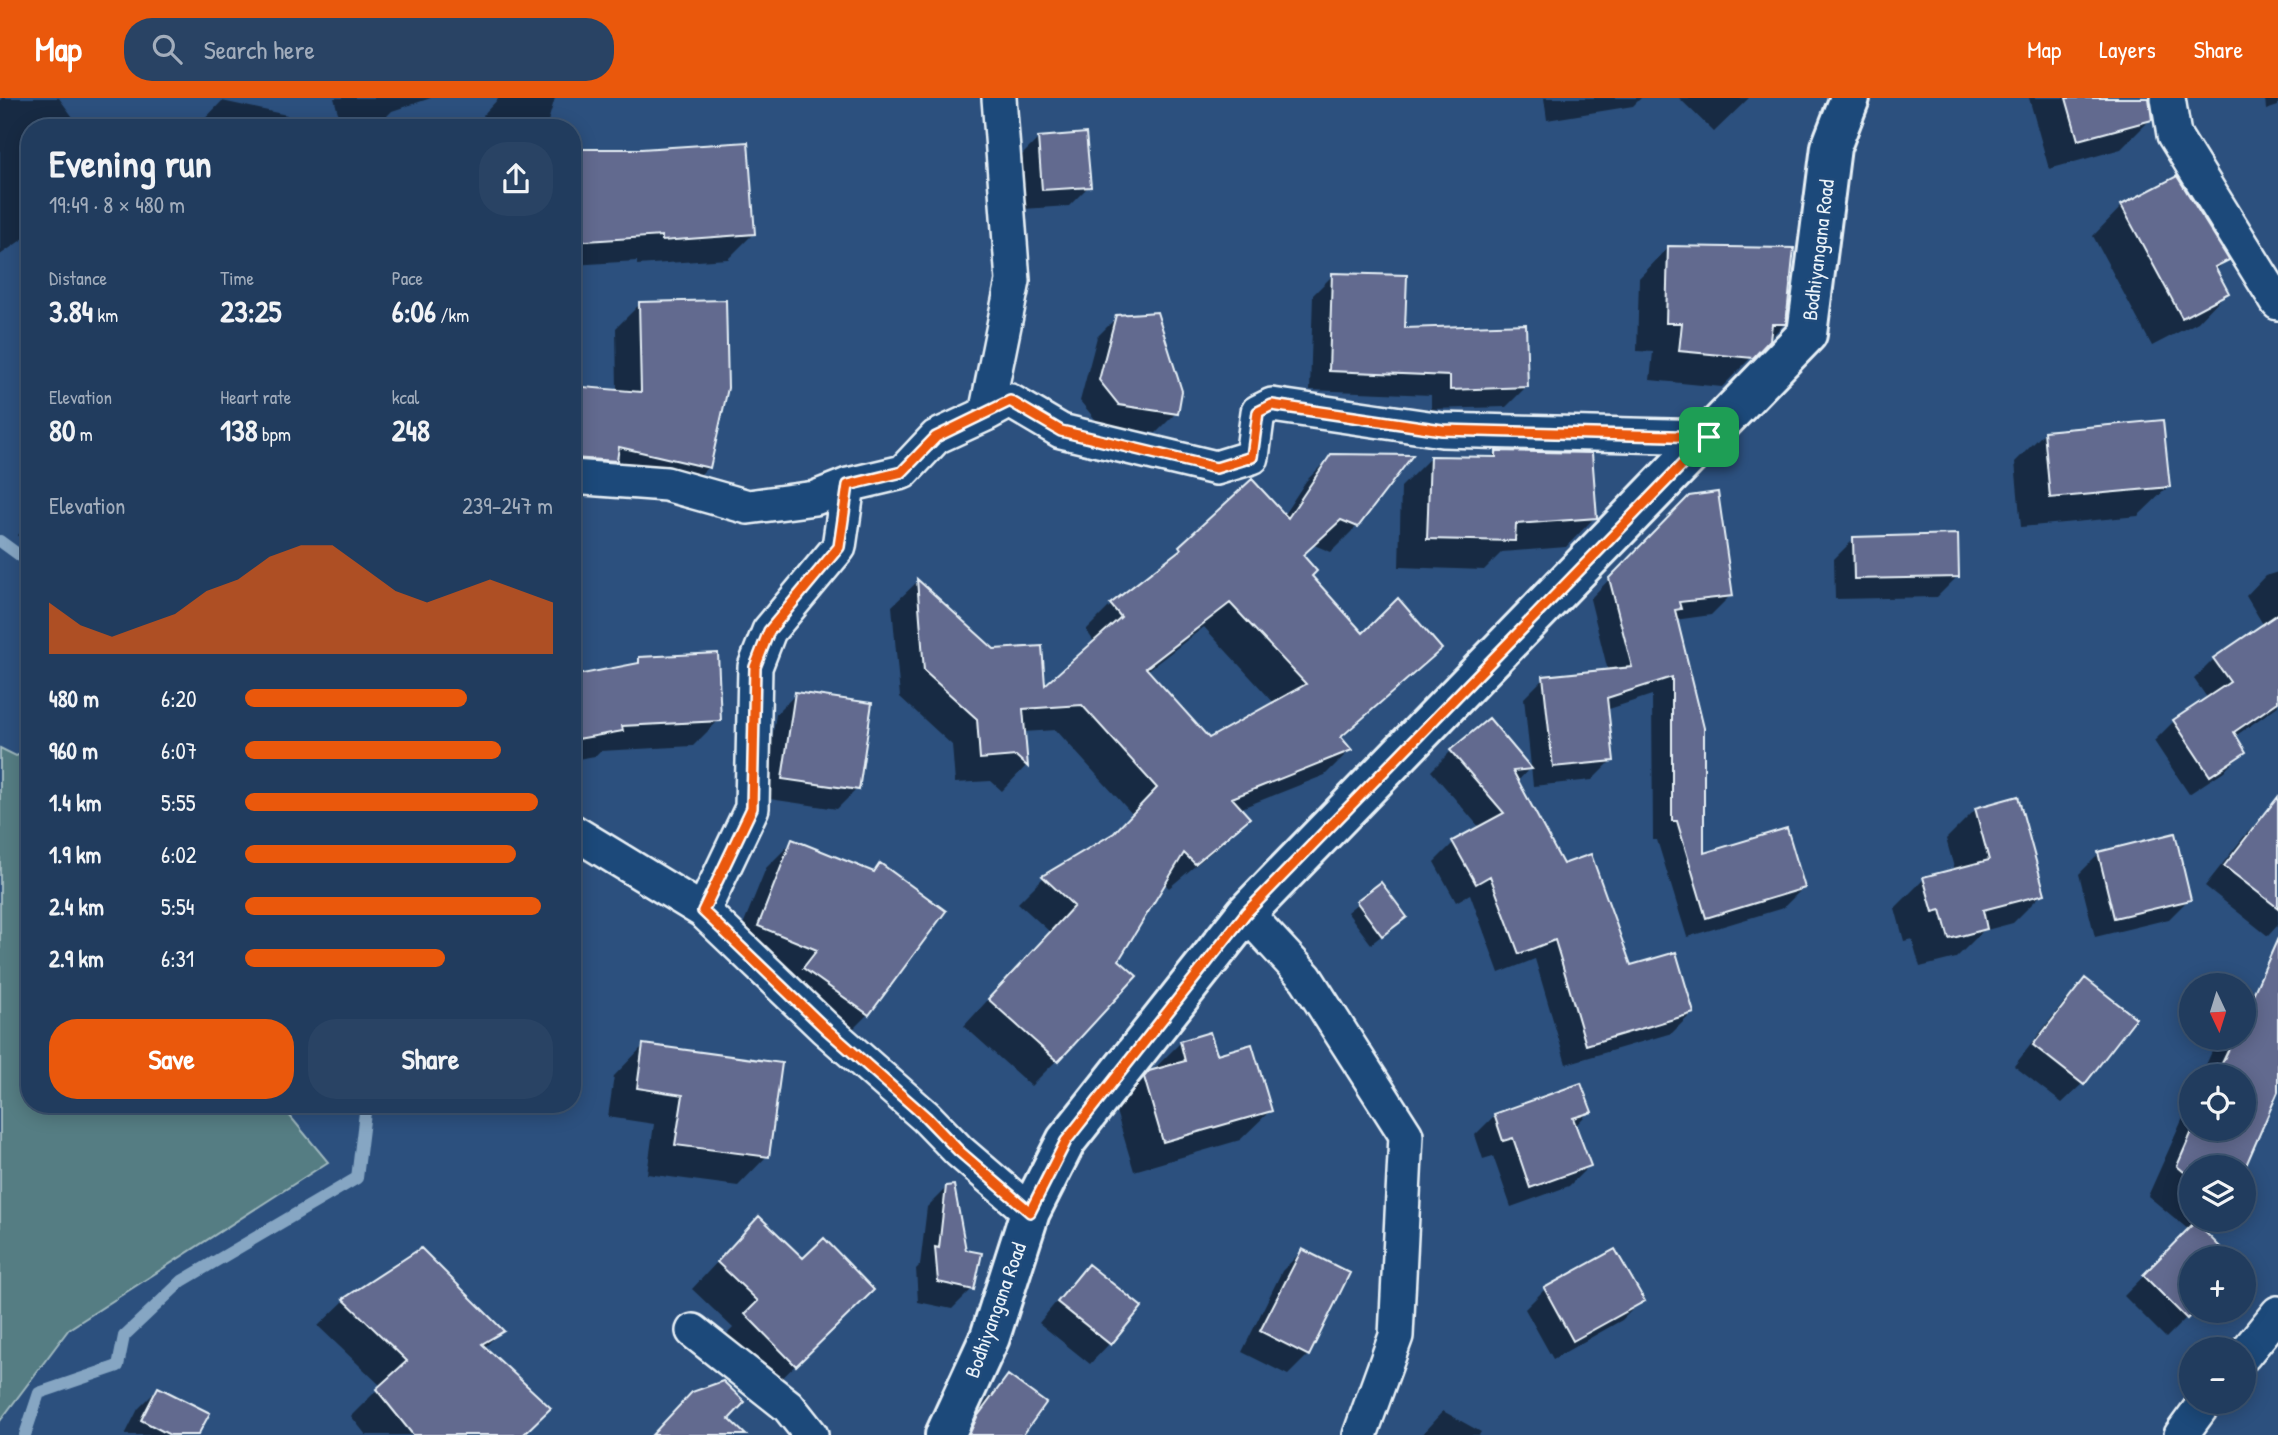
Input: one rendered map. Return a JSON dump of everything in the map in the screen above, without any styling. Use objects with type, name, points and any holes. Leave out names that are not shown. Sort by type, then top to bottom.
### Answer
[{"type":"street","points":[[986,414],[1013,281],[999,98]]},
{"type":"street","name":"Bodhiyangana Road","points":[[945,1435],[990,1337],[1030,1212],[1066,1141],[1246,913],[1807,334],[1831,147],[1850,98]]},
{"type":"street","points":[[2168,98],[2175,135],[2278,303]]},
{"type":"street","points":[[581,478],[666,484],[748,507],[815,498],[848,485],[902,472],[936,437],[1010,401],[1061,431],[1216,468],[1252,457],[1258,412],[1272,405],[1442,430],[1709,437]]},
{"type":"street","points":[[703,911],[752,808],[755,667],[769,631],[839,547],[848,485]]},
{"type":"street","points":[[581,836],[703,911],[825,1028],[1030,1212]]},
{"type":"street","points":[[1246,913],[1306,978],[1406,1135],[1396,1336],[1360,1435]]},
{"type":"street","points":[[2256,1340],[2278,1313]]},
{"type":"street","points":[[692,1331],[788,1406],[811,1435]]},
{"type":"street","points":[[2180,1435],[2197,1414]]},
{"type":"green space","points":[[0,748],[16,756],[21,754],[21,1113],[287,1113],[328,1162],[69,1329],[0,1421]]},
{"type":"building","points":[[2066,98],[2149,98],[2152,120],[2078,140]]},
{"type":"building","points":[[1086,133],[1091,187],[1042,190],[1038,137]]},
{"type":"building","points":[[748,142],[755,234],[662,241],[662,236],[581,241],[581,149],[641,149]]},
{"type":"building","points":[[2177,176],[2229,260],[2215,267],[2229,293],[2182,318],[2121,205]]},
{"type":"building","points":[[1668,246],[1794,248],[1786,324],[1772,324],[1770,340],[1753,358],[1679,351],[1682,323],[1666,323]]},
{"type":"building","points":[[1332,273],[1407,275],[1405,328],[1526,324],[1528,387],[1450,390],[1450,376],[1329,371]]},
{"type":"building","points":[[726,300],[728,388],[710,468],[619,447],[617,461],[581,459],[581,387],[641,392],[639,302]]},
{"type":"building","points":[[1157,312],[1182,391],[1178,414],[1119,405],[1099,380],[1116,315]]},
{"type":"building","points":[[2163,420],[2170,487],[2050,498],[2044,431]]},
{"type":"building","points":[[1496,451],[1592,453],[1597,518],[1516,524],[1515,541],[1427,539],[1430,456],[1496,457]]},
{"type":"building","points":[[1331,454],[1413,455],[1358,527],[1341,520],[1303,555],[1317,571],[1312,576],[1363,633],[1398,598],[1442,649],[1341,737],[1352,750],[1232,798],[1250,818],[1195,864],[1184,853],[1119,960],[1137,976],[1058,1062],[988,999],[1074,906],[1042,876],[1114,833],[1157,788],[1082,705],[1023,709],[1028,767],[1016,756],[980,759],[977,719],[924,671],[917,579],[994,649],[1042,646],[1045,685],[1121,617],[1110,604],[1181,549],[1179,546],[1252,479],[1288,518]],"holes":[[[1230,603],[1306,684],[1209,738],[1146,668]]]},
{"type":"building","points":[[1718,492],[1733,596],[1679,602],[1681,609],[1675,610],[1704,728],[1704,853],[1787,828],[1805,888],[1706,918],[1677,821],[1672,821],[1672,677],[1607,698],[1614,761],[1553,767],[1543,676],[1632,667],[1609,578],[1689,496]]},
{"type":"building","points":[[1958,534],[1959,577],[1854,579],[1853,537]]},
{"type":"building","points":[[2278,614],[2278,702],[2234,732],[2246,752],[2210,776],[2173,720],[2230,682],[2213,658]]},
{"type":"building","points":[[718,653],[721,721],[622,726],[623,731],[581,738],[581,674],[639,663],[639,657]]},
{"type":"building","points":[[795,692],[872,703],[859,790],[782,779]]},
{"type":"building","points":[[1489,718],[1532,769],[1513,771],[1563,864],[1591,854],[1631,965],[1676,952],[1694,1013],[1586,1045],[1555,940],[1519,954],[1490,876],[1476,884],[1452,841],[1504,813],[1450,750]]},
{"type":"building","points":[[2018,796],[2045,894],[1983,910],[1987,929],[1949,939],[1941,910],[1933,912],[1923,877],[1989,860],[1975,808]]},
{"type":"building","points":[[2278,797],[2278,908],[2224,866]]},
{"type":"building","points":[[2175,833],[2191,900],[2114,918],[2098,852]]},
{"type":"building","points":[[792,839],[874,872],[880,863],[946,911],[869,1015],[803,968],[817,950],[758,926]]},
{"type":"building","points":[[1381,882],[1407,917],[1382,936],[1356,901]]},
{"type":"building","points":[[2278,938],[2278,1092],[2251,1155],[2182,1155],[2188,1141],[2256,1141],[2256,1064],[2222,1064],[2228,1050],[2256,1050],[2256,988]]},
{"type":"building","points":[[2085,978],[2136,1018],[2084,1085],[2033,1045]]},
{"type":"building","points":[[1210,1032],[1217,1054],[1252,1044],[1272,1111],[1163,1142],[1144,1077],[1149,1071],[1185,1061],[1180,1041]]},
{"type":"building","points":[[643,1044],[782,1063],[769,1157],[675,1145],[683,1095],[637,1088]]},
{"type":"building","points":[[1581,1083],[1592,1112],[1573,1118],[1591,1166],[1530,1188],[1513,1138],[1503,1141],[1494,1114]]},
{"type":"building","points":[[954,1185],[966,1250],[982,1253],[974,1290],[938,1282],[935,1247],[939,1248],[946,1186]]},
{"type":"building","points":[[759,1216],[803,1258],[824,1238],[874,1290],[796,1366],[745,1314],[758,1301],[717,1262]]},
{"type":"building","points":[[2185,1232],[2205,1232],[2219,1246],[2179,1246],[2179,1311],[2143,1275]]},
{"type":"building","points":[[421,1248],[504,1331],[482,1344],[551,1408],[523,1435],[413,1435],[376,1389],[407,1361],[343,1299]]},
{"type":"building","points":[[1302,1249],[1350,1273],[1309,1356],[1260,1331]]},
{"type":"building","points":[[1615,1249],[1645,1301],[1573,1341],[1544,1288]]},
{"type":"building","points":[[1088,1264],[1142,1307],[1111,1345],[1057,1302]]},
{"type":"building","points":[[1008,1375],[1046,1403],[1023,1435],[969,1435],[977,1417]]},
{"type":"building","points":[[723,1381],[745,1402],[729,1419],[746,1435],[652,1435],[692,1392]]},
{"type":"building","points":[[158,1387],[210,1413],[198,1435],[170,1435],[141,1420]]},
{"type":"waterway","points":[[0,541],[21,556]]},
{"type":"waterway","points":[[25,1435],[39,1393],[118,1366],[124,1336],[182,1281],[357,1178],[365,1113]]},
{"type":"route","points":[[1010,401],[1061,431],[1216,468],[1252,457],[1258,412],[1272,405],[1442,430],[1709,437],[1246,913],[1066,1141],[1030,1212],[825,1028],[703,911],[752,808],[755,667],[769,631],[839,547],[848,485],[902,472],[936,437],[1010,401]]}]
